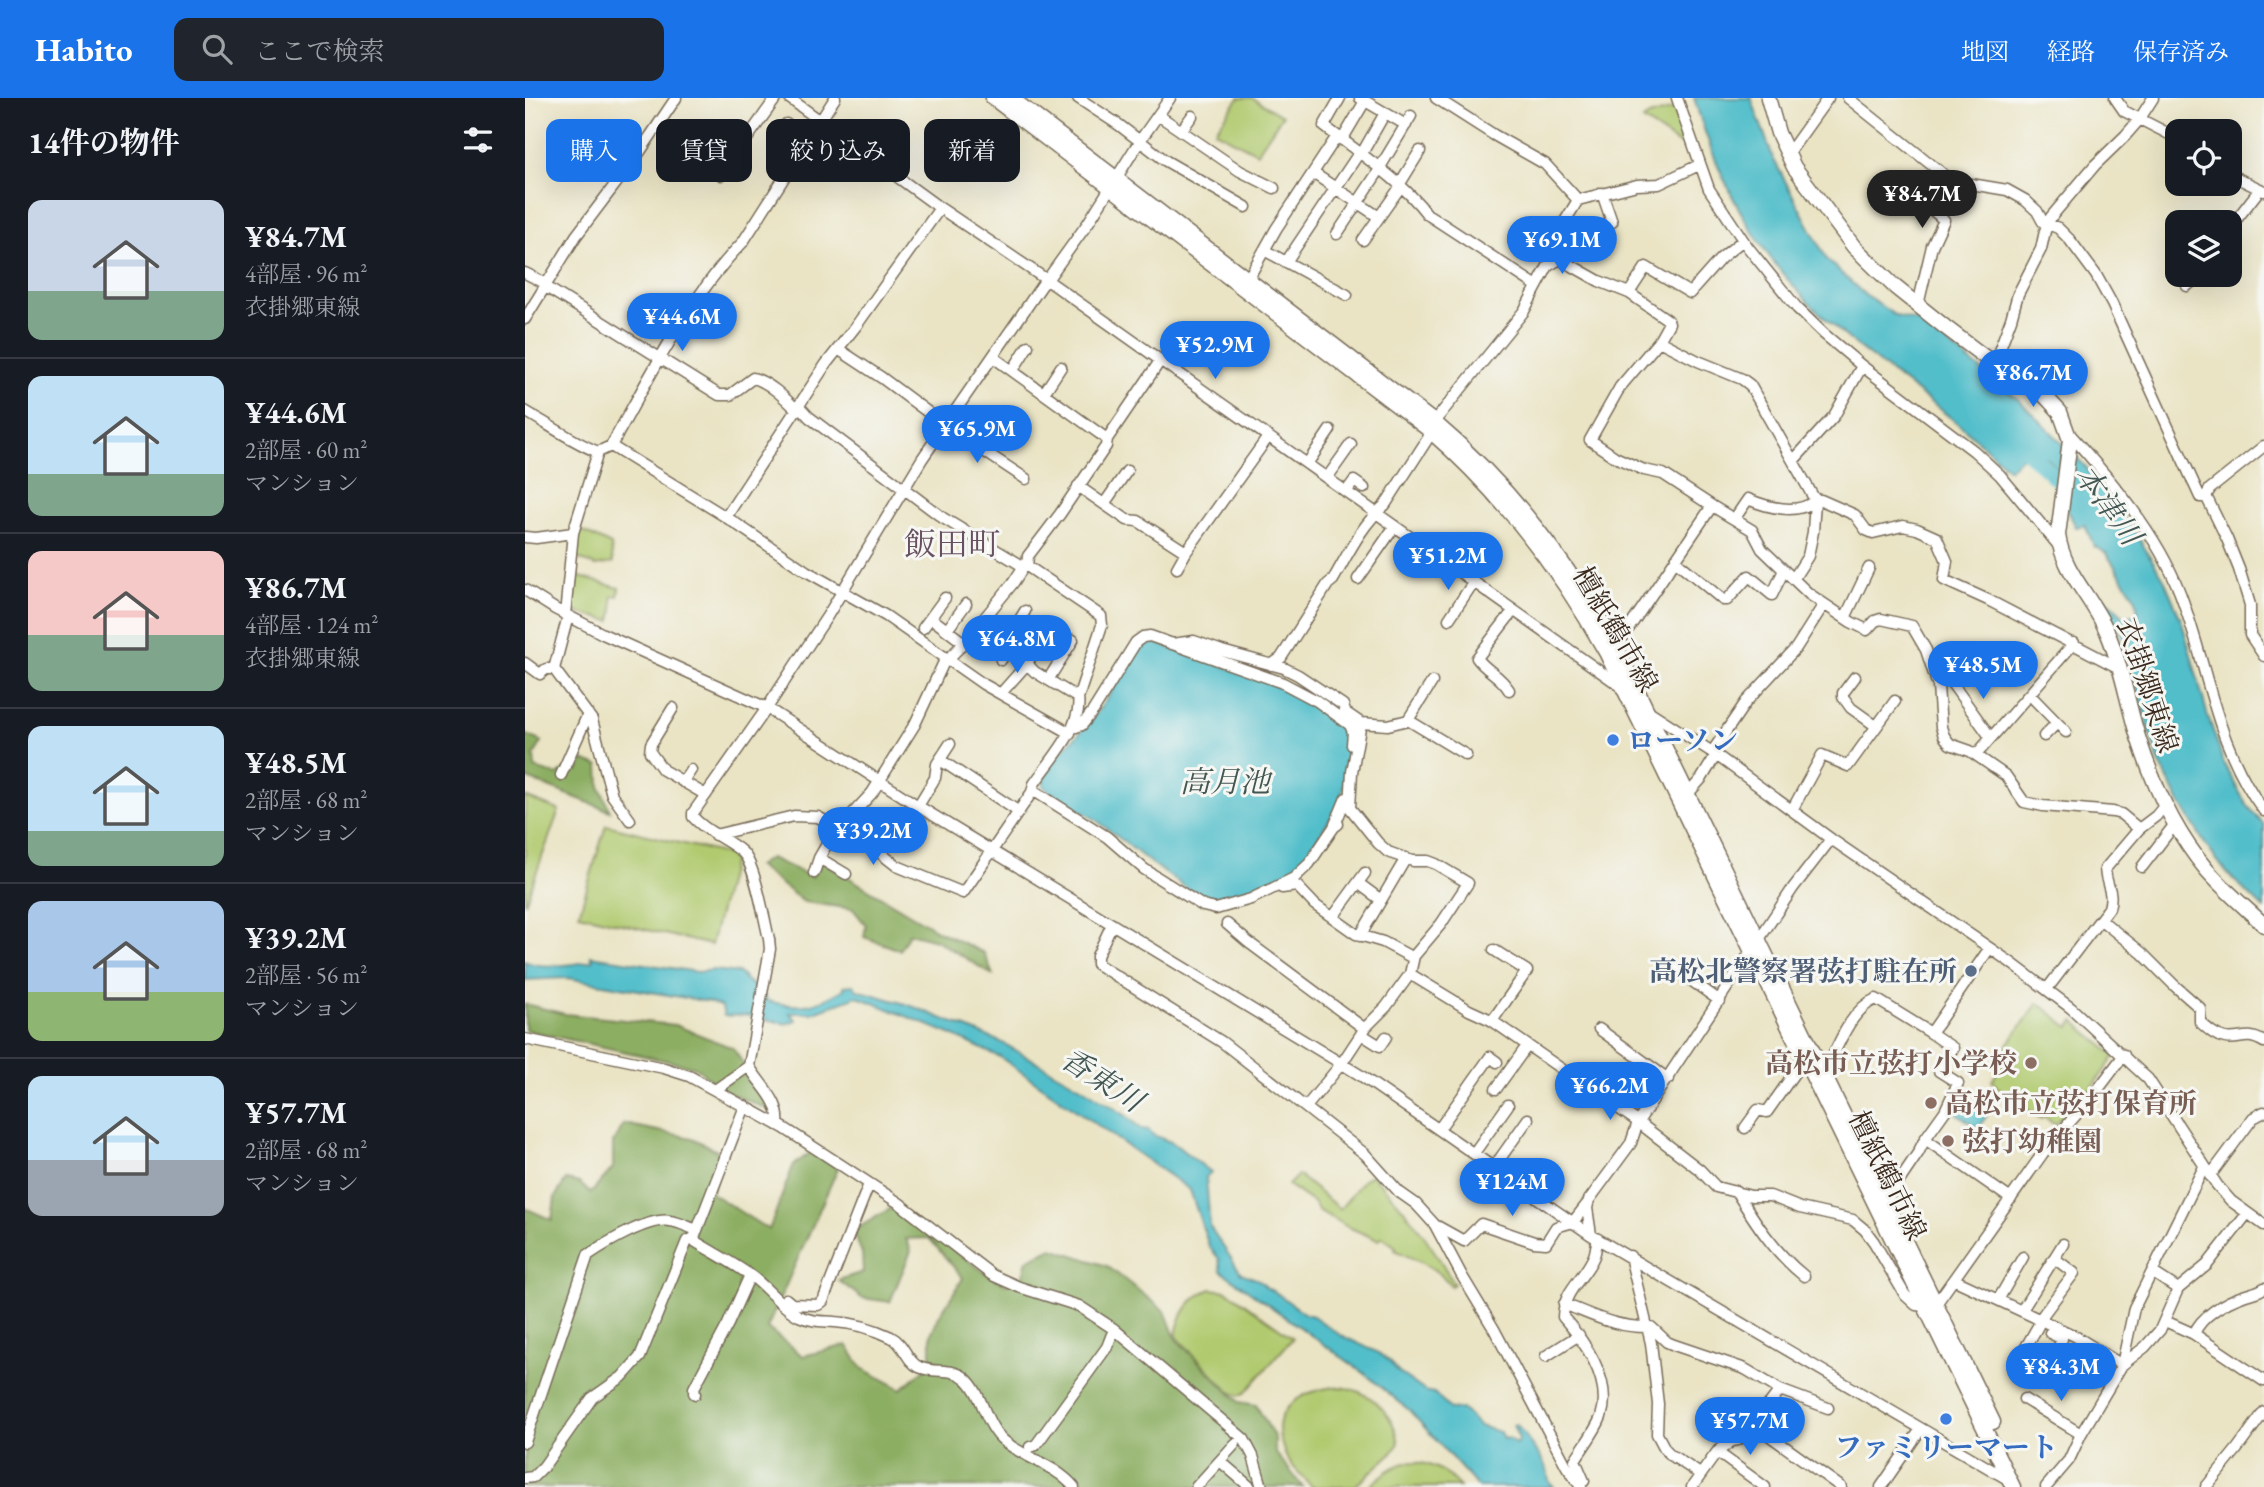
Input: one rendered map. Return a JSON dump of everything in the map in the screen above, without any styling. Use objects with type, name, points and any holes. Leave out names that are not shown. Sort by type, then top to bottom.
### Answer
[{"type":"main road","name":"檀紙鶴市線","points":[[993,98],[1248,279],[1433,427],[1529,534],[1584,612],[1755,946],[1824,1074],[1930,1305]]},
{"type":"main road","name":"檀紙鶴市線","points":[[1011,98],[1113,183],[1433,427],[1464,447],[1536,526],[1568,569],[1616,647],[1687,795],[1804,1059],[1930,1305],[2017,1485]]},
{"type":"main road","points":[[1768,98],[1778,133],[1794,167],[1854,247],[1917,305],[1994,364],[2045,396],[2060,412],[2069,436],[2058,540]]},
{"type":"main road","name":"衣掛郷東線","points":[[2058,540],[2075,580],[2099,614],[2121,669],[2137,734],[2149,769],[2175,824],[2207,871],[2264,925]]},
{"type":"street","points":[[525,319],[576,236],[639,153],[676,98]]},
{"type":"street","points":[[752,132],[776,98]]},
{"type":"street","points":[[789,98],[819,119]]},
{"type":"street","points":[[821,119],[835,98]]},
{"type":"street","points":[[1078,98],[1166,161],[1246,207]]},
{"type":"street","points":[[715,1090],[749,1066],[769,939],[750,861],[742,852],[693,817],[693,813],[767,708],[945,425],[1170,98]]},
{"type":"street","points":[[1340,98],[1324,126],[1400,185],[1427,214],[1537,286]]},
{"type":"street","points":[[1436,98],[1545,163],[1577,200]]},
{"type":"street","points":[[1677,98],[1709,189],[1743,240],[1797,308],[1862,366],[1974,451],[2000,475],[2058,540]]},
{"type":"street","points":[[1788,154],[1828,98]]},
{"type":"street","points":[[1848,98],[1948,178],[2007,190],[2025,201],[2047,225],[2058,228],[2070,240],[2096,275],[2112,304],[2200,497],[2206,496]]},
{"type":"street","points":[[2115,98],[2123,111],[2165,132]]},
{"type":"street","points":[[1994,364],[2018,294],[2041,249],[2047,225],[2056,210],[2095,165],[2139,120],[2153,98]]},
{"type":"street","points":[[1248,279],[1362,99],[1385,113],[1409,121],[1336,234]]},
{"type":"street","points":[[1286,262],[1385,113]]},
{"type":"street","points":[[1158,116],[1240,171],[1274,188]]},
{"type":"street","points":[[1181,131],[1192,116]]},
{"type":"street","points":[[1363,240],[1420,151]]},
{"type":"street","points":[[1561,256],[1562,226],[1577,200],[1637,185],[1659,184],[1699,165]]},
{"type":"street","points":[[1313,173],[1380,217]]},
{"type":"street","points":[[1917,305],[1932,246],[1944,220],[1929,207],[1948,178]]},
{"type":"street","points":[[2242,180],[2262,190],[2242,214]]},
{"type":"street","points":[[525,411],[573,438],[582,446],[598,452],[611,446],[661,358],[725,261],[743,242],[781,182]]},
{"type":"street","points":[[905,182],[1624,689],[1646,710],[1714,753],[1831,839],[2047,989],[2148,1079],[2207,1171],[2231,1201],[2264,1225]]},
{"type":"street","points":[[1271,665],[1281,658],[1375,513],[1385,505],[1433,427],[1524,311],[1548,266],[1582,238],[1612,222],[1602,193]]},
{"type":"street","points":[[726,517],[838,349],[940,208]]},
{"type":"street","points":[[1629,293],[1646,267],[1690,293],[1721,258],[1743,240]]},
{"type":"street","points":[[1264,250],[1347,295]]},
{"type":"street","points":[[1561,256],[1599,281],[1629,293],[1669,323],[1659,341],[1620,387],[1590,440],[1615,457],[1644,470],[1663,474],[1735,518],[1752,530],[1762,549],[1809,594],[1862,629],[1867,629],[1881,619],[1912,626],[1926,650],[1938,686],[1944,736],[1950,744],[1976,755],[2006,776],[2024,802],[2113,812],[2121,814],[2139,829]]},
{"type":"street","points":[[525,273],[719,395],[730,395],[753,378],[758,380],[786,398],[943,518],[1025,566],[1101,616],[1102,625],[1078,698],[1079,708],[1071,730],[993,852],[963,893],[897,866],[879,852],[818,817],[794,816],[715,835]]},
{"type":"street","points":[[1659,341],[1750,385],[1815,500],[1808,556],[1794,578]]},
{"type":"street","points":[[1013,370],[1028,345]]},
{"type":"street","points":[[838,349],[1026,479]]},
{"type":"street","points":[[993,358],[1107,439]]},
{"type":"street","points":[[814,873],[831,836],[872,793],[915,724],[943,664],[964,643],[1025,566],[1028,556],[1061,514],[1106,446],[1107,439],[1160,361]]},
{"type":"street","points":[[1793,461],[1834,416],[1862,366]]},
{"type":"street","points":[[1044,393],[1061,368]]},
{"type":"street","points":[[1307,464],[1330,430]]},
{"type":"street","points":[[2069,436],[2144,525],[2164,559],[2180,592],[2233,761],[2246,787],[2264,811]]},
{"type":"street","points":[[1177,568],[1268,438]]},
{"type":"street","points":[[1327,478],[1351,444]]},
{"type":"street","points":[[611,446],[726,517],[806,571],[886,616],[983,684],[1071,730]]},
{"type":"street","points":[[2206,496],[2210,489],[2264,446]]},
{"type":"street","points":[[598,452],[573,534],[566,615],[554,669],[592,720],[612,795],[630,820]]},
{"type":"street","points":[[1104,504],[1127,471]]},
{"type":"street","points":[[1346,492],[1354,481],[1364,488]]},
{"type":"street","points":[[1078,486],[1126,520],[1138,520],[1186,552]]},
{"type":"street","points":[[2206,496],[2239,569],[2250,605],[2250,635],[2263,652]]},
{"type":"street","points":[[1735,518],[1748,499],[1773,509],[1803,506],[1821,500],[1855,515],[1866,530],[1873,533],[1903,526],[1917,529],[1937,538],[1947,561],[1944,580],[2074,643],[2121,669]]},
{"type":"street","points":[[1616,647],[1712,506]]},
{"type":"street","points":[[1358,579],[1376,562],[1395,526]]},
{"type":"street","points":[[525,537],[573,534]]},
{"type":"street","points":[[1676,561],[1723,600],[1731,597],[1747,576],[1772,595],[1784,570]]},
{"type":"street","points":[[1845,618],[1870,568]]},
{"type":"street","points":[[1449,619],[1473,583]]},
{"type":"street","points":[[525,590],[566,615],[767,708],[918,806],[1342,1063],[1595,1237],[2017,1485]]},
{"type":"street","points":[[923,628],[945,598]]},
{"type":"street","points":[[947,630],[966,604]]},
{"type":"street","points":[[1687,795],[1702,778],[1714,753],[1746,702],[1796,649],[1824,604]]},
{"type":"street","points":[[1009,637],[1025,611]]},
{"type":"street","points":[[1509,690],[1502,679],[1476,658],[1513,611]]},
{"type":"street","points":[[931,618],[964,643]]},
{"type":"street","points":[[982,621],[1033,652]]},
{"type":"street","points":[[1003,691],[1027,664],[1049,626]]},
{"type":"street","points":[[1071,730],[1082,725],[1093,711],[1136,642],[1143,636],[1150,636],[1283,683],[1317,701],[1350,726],[1353,732],[1350,808],[1334,827]]},
{"type":"street","points":[[1001,660],[1011,643],[1009,637]]},
{"type":"street","points":[[1048,680],[1073,640]]},
{"type":"street","points":[[1172,644],[1194,641],[1298,675],[1343,705],[1345,712],[1361,723],[1388,725],[1408,720],[1432,682]]},
{"type":"street","points":[[1976,755],[2074,643]]},
{"type":"street","points":[[525,663],[540,674],[546,669],[554,669]]},
{"type":"street","points":[[1027,664],[1035,672],[1078,698]]},
{"type":"street","points":[[1854,677],[1843,693],[1843,698],[1851,708],[1876,726]]},
{"type":"street","points":[[1951,682],[1991,738]]},
{"type":"street","points":[[2030,695],[2066,732]]},
{"type":"street","points":[[1792,810],[1822,755],[1848,766],[1895,701]]},
{"type":"street","points":[[668,712],[651,744],[648,756],[663,771],[706,795]]},
{"type":"street","points":[[561,775],[588,715]]},
{"type":"street","points":[[1408,720],[1466,755]]},
{"type":"street","points":[[1032,792],[1107,837],[1144,869],[1203,906],[1216,909],[1251,899],[1302,873],[1334,827],[1345,805],[1361,723]]},
{"type":"street","points":[[2044,736],[2057,723]]},
{"type":"street","points":[[918,806],[935,778],[937,764],[950,744]]},
{"type":"street","points":[[945,763],[977,789],[1019,812]]},
{"type":"street","points":[[683,782],[691,770]]},
{"type":"street","points":[[2047,989],[2109,908],[2113,897],[2105,869],[2139,829],[2165,805]]},
{"type":"street","points":[[1305,1107],[1410,975],[1413,957],[1441,924],[1468,883],[1436,864],[1413,861],[1388,852],[1350,808]]},
{"type":"street","points":[[2142,867],[2175,824]]},
{"type":"street","points":[[1435,1225],[1464,1241],[1482,1224],[1534,1242],[1546,1243],[1556,1227],[1573,1222],[1631,1143],[1638,1122],[1793,888],[1831,839]]},
{"type":"street","points":[[820,858],[846,874]]},
{"type":"street","points":[[1360,936],[1406,858]]},
{"type":"street","points":[[1333,917],[1365,873]]},
{"type":"street","points":[[1358,883],[1381,900]]},
{"type":"street","points":[[1276,888],[1297,886],[1315,905],[1360,936],[1383,942],[1413,957]]},
{"type":"street","points":[[2101,920],[2142,953],[2200,1008],[2200,1022],[2213,1033],[2224,1038],[2251,1036],[2264,1042]]},
{"type":"street","points":[[1112,924],[1097,956],[1097,964],[1223,1042],[1364,1154],[1399,1192],[1416,1204],[1435,1225],[1495,1329],[1567,1467],[1581,1487]]},
{"type":"street","points":[[1227,924],[1380,1046],[1386,1037]]},
{"type":"street","points":[[1931,1033],[1989,949]]},
{"type":"street","points":[[1492,1021],[1527,971],[1495,950]]},
{"type":"street","points":[[1668,964],[1720,1001]]},
{"type":"street","points":[[1410,975],[1492,1021],[1638,1122],[1700,1170],[1716,1187],[1751,1196],[1770,1196],[1800,1208],[1853,1220],[1874,1242],[1905,1295],[1916,1305],[1930,1305],[1955,1280],[2043,1153],[2096,1093],[2124,1055]]},
{"type":"street","points":[[1824,1074],[1840,1038],[1868,1002],[1876,999],[1954,1048],[1939,1071],[1958,1083],[1945,1111],[1885,1202]]},
{"type":"street","points":[[1599,1029],[1668,1079]]},
{"type":"street","points":[[525,1039],[664,1068],[689,1076],[778,1125],[898,1203],[992,1275],[1019,1287],[1079,1306],[1114,1329],[1244,1439],[1253,1455],[1262,1487]]},
{"type":"street","points":[[1496,1089],[1527,1046]]},
{"type":"street","points":[[1439,1129],[1490,1057],[1497,1062]]},
{"type":"street","points":[[1745,1128],[1758,1110],[1767,1112],[1804,1059]]},
{"type":"street","points":[[749,1066],[773,1099],[779,1117],[778,1125]]},
{"type":"street","points":[[1474,1153],[1507,1105]]},
{"type":"street","points":[[525,1478],[533,1477],[544,1466],[591,1398],[622,1377],[640,1357],[687,1241],[695,1234],[745,1107]]},
{"type":"street","points":[[2046,1487],[2069,1461],[2081,1434],[2122,1365],[2134,1308],[2207,1171],[2253,1118],[2264,1112]]},
{"type":"street","points":[[1499,1117],[1520,1130]]},
{"type":"street","points":[[1494,1167],[1528,1119]]},
{"type":"street","points":[[1925,1139],[2011,1199]]},
{"type":"street","points":[[782,1303],[786,1299],[792,1304],[818,1305],[823,1301],[869,1184]]},
{"type":"street","points":[[1736,1191],[1753,1219],[1786,1262],[1804,1276]]},
{"type":"street","points":[[1587,1204],[1595,1237],[1595,1255],[1571,1289],[1564,1304],[1563,1317],[1579,1335],[1593,1358],[1603,1397],[1601,1417],[1575,1460],[1587,1487]]},
{"type":"street","points":[[2122,1365],[2161,1330],[2178,1289],[2207,1265],[2247,1214]]},
{"type":"street","points":[[525,1443],[589,1255],[613,1238],[669,1220],[695,1234]]},
{"type":"street","points":[[695,1234],[696,1241],[750,1275],[795,1314],[807,1320],[867,1328],[894,1338],[920,1368],[965,1377],[995,1433],[1013,1447],[1053,1468],[1074,1487]]},
{"type":"street","points":[[2022,1310],[2063,1244]]},
{"type":"street","points":[[1630,1256],[1649,1326],[1658,1404],[1657,1434],[1671,1455],[1700,1474]]},
{"type":"street","points":[[1998,1300],[2023,1257]]},
{"type":"street","points":[[2026,1347],[2039,1322],[2074,1273],[2054,1258]]},
{"type":"street","points":[[2152,1272],[2178,1289]]},
{"type":"street","points":[[694,1393],[694,1388],[750,1275]]},
{"type":"street","points":[[1955,1280],[2022,1310],[2039,1322],[2062,1339],[2056,1353]]},
{"type":"street","points":[[2194,1334],[2205,1318],[2227,1303],[2264,1288]]},
{"type":"street","points":[[1564,1304],[1615,1324],[1634,1328],[1649,1326],[1674,1345],[1745,1369],[1780,1390],[1828,1408]]},
{"type":"street","points":[[2165,1321],[2194,1334],[2264,1381]]},
{"type":"street","points":[[2039,1322],[2075,1336],[2122,1365]]},
{"type":"street","points":[[1030,1447],[1036,1446],[1107,1347],[1114,1329]]},
{"type":"street","points":[[1546,1356],[1579,1335]]},
{"type":"street","points":[[1692,1487],[1717,1452],[1756,1426],[1756,1421],[1780,1390]]},
{"type":"street","points":[[2024,1399],[2081,1434]]},
{"type":"street","points":[[2206,1487],[2264,1412]]},
{"type":"street","points":[[1756,1426],[1842,1487]]},
{"type":"street","points":[[1881,1487],[1921,1429]]},
{"type":"street","points":[[1196,1487],[1235,1444]]},
{"type":"street","points":[[1717,1452],[1765,1487]]},
{"type":"street","points":[[1220,1461],[1242,1483],[1250,1487]]},
{"type":"green space","points":[[1239,98],[1252,98],[1282,116],[1257,153],[1215,131]]},
{"type":"green space","points":[[1677,108],[1685,140],[1679,144],[1643,120],[1649,116]]},
{"type":"green space","points":[[578,529],[611,545],[613,563],[596,566],[575,557]]},
{"type":"green space","points":[[573,575],[619,588],[618,596],[612,596],[611,621],[571,611]]},
{"type":"green space","points":[[525,734],[542,742],[534,755],[535,768],[557,775],[567,768],[578,771],[583,760],[599,766],[600,787],[610,811],[525,778]]},
{"type":"green space","points":[[525,797],[559,810],[525,904]]},
{"type":"green space","points":[[606,825],[734,856],[711,945],[579,914]]},
{"type":"green space","points":[[770,858],[812,877],[821,861],[940,932],[984,953],[993,975],[936,940],[909,933],[900,950],[864,937],[866,925],[853,909],[804,902],[757,866]]},
{"type":"green space","points":[[2038,1003],[2069,1027],[2074,1021],[2115,1056],[2092,1088],[2055,1125],[2043,1116],[2041,1119],[1992,1081],[2003,1063],[1998,1058]]},
{"type":"green space","points":[[525,1004],[565,1014],[675,1025],[733,1048],[775,1112],[726,1092],[695,1067],[525,1030]]},
{"type":"green space","points":[[624,1124],[692,1138],[718,1151],[716,1177],[711,1193],[769,1230],[793,1166],[812,1151],[838,1168],[767,1328],[803,1356],[847,1345],[862,1368],[901,1389],[931,1364],[931,1334],[963,1278],[929,1238],[906,1239],[911,1251],[890,1302],[862,1298],[838,1280],[863,1272],[862,1253],[853,1231],[893,1207],[990,1276],[1006,1284],[1023,1275],[1027,1260],[1052,1248],[1107,1266],[1165,1311],[1176,1339],[1239,1402],[1256,1405],[1275,1438],[1275,1452],[1303,1487],[525,1487],[525,1208],[552,1220],[555,1197],[566,1180],[579,1183],[591,1193],[613,1168],[613,1143]]},
{"type":"green space","points":[[1298,1175],[1340,1209],[1364,1179],[1372,1175],[1417,1226],[1454,1284],[1451,1286],[1433,1269],[1395,1250],[1396,1247],[1382,1237],[1378,1240],[1318,1210],[1315,1204],[1288,1185]]},
{"type":"green space","points":[[1211,1289],[1227,1291],[1293,1338],[1246,1392],[1239,1396],[1230,1392],[1176,1336],[1180,1321],[1191,1302]]},
{"type":"green space","points":[[1338,1387],[1360,1392],[1378,1404],[1391,1421],[1399,1443],[1392,1453],[1354,1487],[1312,1487],[1285,1455],[1279,1429],[1281,1418],[1286,1409],[1303,1396],[1314,1391]]},
{"type":"green space","points":[[1411,1462],[1438,1469],[1460,1487],[1369,1487],[1393,1468]]},
{"type":"water","points":[[1694,98],[1751,98],[1774,160],[1827,260],[1865,295],[1896,316],[1920,322],[2018,399],[2085,466],[2136,534],[2164,579],[2182,622],[2225,766],[2246,804],[2264,825],[2264,909],[2227,873],[2207,847],[2158,760],[2121,633],[2100,594],[2125,617],[2138,614],[2136,599],[2106,553],[2094,546],[2085,525],[2076,527],[2053,481],[2057,467],[2047,458],[2032,451],[2009,469],[1961,426],[1855,344],[1797,290],[1762,246],[1734,200],[1702,125]]},
{"type":"water","name":"高月池","points":[[1145,639],[1280,686],[1342,724],[1348,732],[1340,803],[1300,866],[1280,879],[1214,903],[1202,899],[1095,819],[1044,787],[1047,770],[1053,761],[1090,722]]},
{"type":"water","points":[[591,956],[698,972],[714,970],[739,973],[768,1001],[789,1005],[816,1003],[844,989],[844,986],[853,985],[857,990],[909,1005],[999,1041],[1081,1087],[1125,1115],[1141,1129],[1149,1130],[1153,1135],[1173,1143],[1211,1172],[1206,1177],[1210,1227],[1241,1273],[1259,1280],[1305,1314],[1313,1316],[1340,1335],[1379,1353],[1398,1372],[1425,1391],[1434,1393],[1451,1410],[1462,1409],[1479,1426],[1500,1432],[1503,1439],[1508,1438],[1516,1444],[1519,1439],[1513,1425],[1516,1424],[1541,1458],[1549,1481],[1554,1487],[1478,1487],[1409,1410],[1364,1373],[1221,1271],[1219,1259],[1209,1246],[1190,1190],[1000,1057],[857,996],[812,1013],[790,1013],[796,1020],[787,1024],[745,1015],[724,1016],[722,1007],[710,1002],[567,978],[525,980],[525,961],[558,966],[593,961]]},
{"type":"water","points":[[1961,1097],[1987,1115],[1978,1128],[1952,1110]]},
{"type":"waterway","name":"本津川","points":[[2013,439],[2068,491]]},
{"type":"place","name":"ローソン","points":[[1613,740]]},
{"type":"place","name":"高松北警察署弦打駐在所","points":[[1971,971]]},
{"type":"place","name":"高松市立弦打小学校","points":[[2031,1063]]},
{"type":"place","name":"高松市立弦打保育所","points":[[1931,1103]]},
{"type":"place","name":"弦打幼稚園","points":[[1948,1141]]},
{"type":"place","name":"ファミリーマート","points":[[1946,1419]]},
{"type":"district","name":"飯田町","points":[[952,544]]},
{"type":"water label","name":"香東川","points":[[1102,1080]]}]
